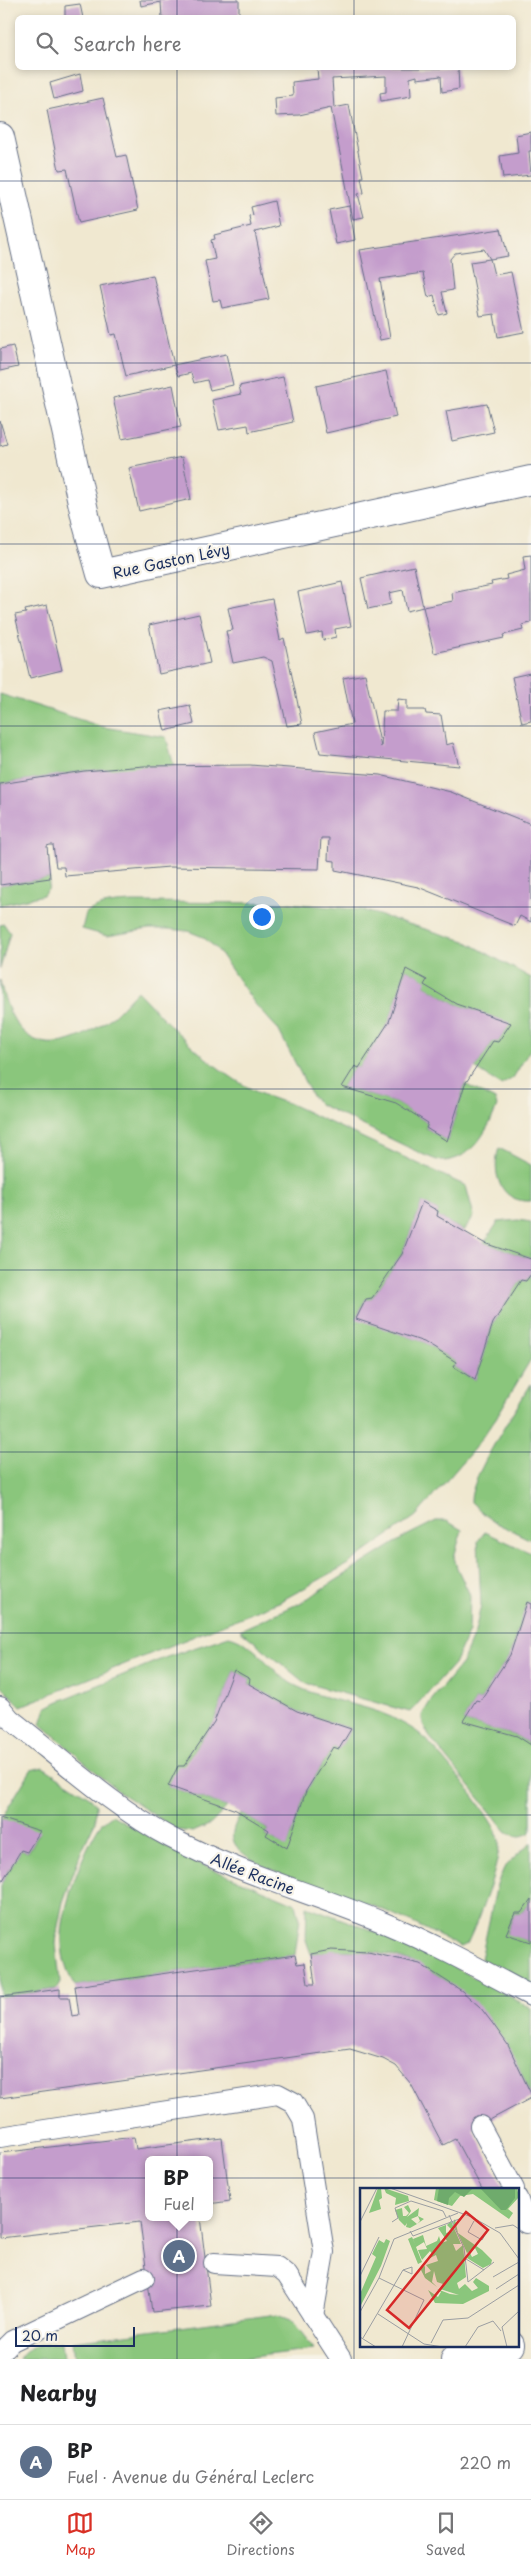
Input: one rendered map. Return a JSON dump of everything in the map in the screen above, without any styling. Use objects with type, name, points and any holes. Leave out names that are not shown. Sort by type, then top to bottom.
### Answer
[{"type":"street","name":"Rue Gaston Lévy","points":[[0,138],[87,524],[102,574],[531,480]]},
{"type":"street","points":[[518,2343],[531,2340]]},
{"type":"street","points":[[455,2359],[506,2346]]},
{"type":"lane","name":"Allée Racine","points":[[0,1707],[10,1719],[136,1818],[170,1838],[213,1859],[383,1922],[467,1962],[531,1996]]},
{"type":"lane","points":[[0,2137],[278,2094],[293,2102],[303,2119],[324,2252],[313,2316]]},
{"type":"lane","points":[[480,2126],[513,2188]]},
{"type":"lane","points":[[518,2201],[525,2221]]},
{"type":"lane","points":[[214,2263],[277,2267],[287,2275],[341,2359]]},
{"type":"lane","points":[[0,2353],[12,2341],[144,2278]]},
{"type":"green space","points":[[0,694],[103,727],[166,737],[174,766],[84,771],[0,784]]},
{"type":"green space","points":[[50,878],[48,890],[43,895],[0,905],[0,885]]},
{"type":"green space","points":[[133,902],[290,903],[362,910],[465,941],[531,978],[531,1048],[513,1078],[501,1085],[475,1068],[493,1041],[498,1042],[510,1023],[456,1004],[424,985],[426,980],[406,969],[389,1022],[359,1068],[355,1066],[342,1087],[396,1103],[428,1123],[426,1128],[447,1141],[465,1084],[495,1100],[497,1106],[489,1125],[478,1142],[462,1155],[453,1159],[443,1161],[434,1159],[319,1104],[312,1096],[278,1029],[255,1004],[217,949],[203,937],[188,931],[168,929],[149,929],[107,936],[82,929],[86,913],[91,910],[108,904]]},
{"type":"green space","points":[[4,924],[10,933],[0,969],[0,925]]},
{"type":"green space","points":[[0,980],[6,1002],[14,1019],[24,1032],[36,1040],[50,1043],[66,1041],[84,1035],[104,1023],[137,991],[206,1058],[246,1086],[288,1103],[466,1186],[474,1216],[464,1231],[437,1216],[438,1211],[422,1202],[402,1254],[372,1298],[366,1299],[356,1318],[424,1342],[456,1362],[454,1367],[475,1380],[493,1323],[521,1280],[526,1281],[531,1274],[531,1359],[496,1418],[473,1450],[416,1516],[348,1564],[279,1602],[21,1706],[0,1685]]},
{"type":"green space","points":[[499,1148],[531,1165],[531,1201],[512,1197],[500,1185],[496,1167]]},
{"type":"green space","points":[[518,1220],[531,1222],[531,1259],[484,1243],[498,1222]]},
{"type":"green space","points":[[531,1384],[531,1540],[492,1521],[471,1502],[472,1491],[485,1460]]},
{"type":"green space","points":[[436,1521],[447,1521],[462,1530],[454,1557],[457,1568],[470,1595],[469,1631],[454,1664],[410,1712],[305,1683],[240,1630],[302,1602],[406,1536]]},
{"type":"green space","points":[[485,1532],[531,1553],[531,1604],[527,1602],[510,1655],[480,1701],[476,1700],[463,1721],[517,1736],[531,1745],[531,1832],[521,1836],[516,1836],[506,1831],[429,1736],[423,1724],[422,1715],[430,1702],[462,1663],[475,1632],[481,1605],[478,1541]]},
{"type":"green space","points":[[229,1636],[256,1651],[278,1673],[294,1685],[318,1695],[379,1712],[414,1730],[429,1742],[478,1802],[496,1831],[499,1840],[499,1850],[493,1877],[467,1944],[461,1947],[458,1946],[386,1911],[278,1873],[244,1854],[235,1844],[233,1832],[241,1813],[269,1830],[266,1836],[287,1847],[306,1791],[333,1747],[339,1749],[351,1729],[297,1711],[249,1684],[250,1679],[234,1670],[214,1722],[168,1786],[227,1807],[211,1824],[193,1832],[177,1830],[119,1792],[41,1724],[46,1708],[57,1702],[167,1657]]},
{"type":"green space","points":[[43,1767],[91,1798],[96,1805],[95,1822],[81,1852],[63,1902],[56,1944],[60,1982],[56,1989],[0,1997],[0,1885],[21,1850],[28,1852],[40,1832],[1,1819],[31,1770]]},
{"type":"green space","points":[[112,1815],[188,1859],[296,1904],[300,1918],[295,1955],[75,1986],[66,1968],[62,1948],[63,1922],[66,1908],[87,1848],[100,1825]]},
{"type":"green space","points":[[531,1842],[531,1899],[521,1913],[515,1913],[506,1933],[531,1942],[531,1986],[481,1959],[497,1884],[504,1868]]},
{"type":"green space","points":[[307,1906],[421,1949],[531,2008],[531,2094],[514,2060],[495,2029],[472,2003],[447,1981],[418,1965],[386,1954],[350,1951],[311,1954],[306,1940]]},
{"type":"green space","points":[[278,2314],[291,2319],[314,2349],[236,2359],[75,2359],[73,2341]]},
{"type":"green space","points":[[62,2342],[64,2359],[19,2359],[32,2347]]},
{"type":"building","points":[[140,0],[239,0],[239,15],[162,15],[161,2],[141,6]]},
{"type":"building","points":[[80,4],[82,15],[65,15],[65,6]]},
{"type":"building","points":[[317,70],[458,70],[459,89],[442,92],[441,76],[417,79],[417,76],[410,78],[411,96],[381,101],[380,93],[386,92],[386,76],[332,79],[334,108],[349,105],[363,177],[361,177],[364,193],[358,194],[364,217],[353,219],[331,108],[299,115],[276,116],[275,98],[293,96],[292,82],[318,79]]},
{"type":"building","points":[[80,74],[83,91],[54,99],[50,83]]},
{"type":"building","points":[[103,98],[117,157],[126,155],[138,210],[79,223],[67,169],[59,170],[47,110]]},
{"type":"building","points":[[531,132],[531,151],[529,151],[531,175],[503,178],[500,156],[518,153],[516,135]]},
{"type":"building","points":[[274,201],[279,226],[255,232],[269,299],[222,308],[220,300],[213,301],[205,261],[215,259],[211,240],[215,239],[214,235],[251,226],[249,216],[253,215],[251,207]]},
{"type":"building","points":[[349,206],[355,240],[336,244],[329,210]]},
{"type":"building","points":[[501,229],[508,256],[490,259],[484,249],[455,253],[450,259],[453,290],[442,292],[447,313],[439,315],[434,295],[428,297],[423,273],[380,279],[390,338],[380,340],[360,250]]},
{"type":"building","points":[[490,259],[494,275],[511,272],[524,332],[498,337],[494,314],[480,316],[470,262]]},
{"type":"building","points":[[153,275],[174,365],[126,376],[116,334],[111,335],[100,286]]},
{"type":"building","points":[[13,346],[18,367],[0,371],[0,349]]},
{"type":"building","points":[[226,354],[233,385],[210,390],[207,380],[194,383],[191,373],[178,376],[174,365]]},
{"type":"building","points":[[386,371],[396,417],[326,433],[316,386]]},
{"type":"building","points":[[283,377],[293,422],[249,432],[248,425],[219,430],[212,400],[241,394],[239,386]]},
{"type":"building","points":[[173,385],[181,427],[122,439],[113,398]]},
{"type":"building","points":[[487,404],[494,432],[452,441],[446,411]]},
{"type":"building","points":[[0,421],[7,444],[0,446]]},
{"type":"building","points":[[182,457],[191,499],[139,511],[129,468]]},
{"type":"building","points":[[531,555],[531,623],[522,625],[523,630],[503,635],[504,638],[434,653],[423,607],[453,601],[452,593],[492,585],[491,582],[507,579],[506,575],[525,570],[523,556]]},
{"type":"building","points":[[414,566],[423,607],[407,611],[403,590],[389,593],[391,604],[368,609],[361,578]]},
{"type":"building","points":[[342,582],[351,626],[335,629],[336,637],[323,640],[322,632],[307,635],[298,592]]},
{"type":"building","points":[[272,599],[280,640],[284,638],[302,724],[287,726],[272,661],[263,657],[233,663],[226,631],[233,630],[228,608]]},
{"type":"building","points":[[47,605],[62,670],[30,678],[15,615],[26,613],[25,610]]},
{"type":"building","points":[[199,614],[210,663],[159,674],[149,625]]},
{"type":"building","points":[[530,673],[531,721],[522,723],[512,677]]},
{"type":"building","points":[[365,674],[381,747],[383,711],[397,711],[398,699],[407,700],[407,710],[425,710],[426,714],[441,715],[446,745],[453,743],[459,766],[320,753],[315,732],[352,724],[343,678]]},
{"type":"building","points":[[190,705],[194,724],[165,731],[160,711]]},
{"type":"building","points":[[250,765],[380,775],[451,792],[531,824],[531,922],[520,916],[515,926],[418,887],[335,870],[335,861],[328,860],[329,838],[321,838],[319,869],[169,867],[65,876],[64,867],[56,867],[53,845],[50,845],[47,846],[50,878],[0,885],[0,784],[84,771],[144,766]]},
{"type":"building","points":[[406,969],[427,980],[424,985],[456,1004],[511,1023],[498,1042],[493,1041],[465,1084],[447,1141],[426,1128],[428,1123],[396,1103],[342,1087],[355,1066],[359,1068],[389,1022]]},
{"type":"building","points":[[422,1202],[438,1211],[437,1216],[484,1243],[531,1259],[531,1274],[526,1281],[521,1280],[493,1323],[475,1380],[454,1367],[456,1362],[424,1342],[356,1319],[366,1299],[372,1298],[402,1254]]},
{"type":"building","points":[[527,1602],[531,1604],[531,1745],[517,1736],[463,1721],[476,1700],[480,1701],[510,1655]]},
{"type":"building","points":[[234,1670],[250,1679],[249,1684],[297,1711],[351,1729],[339,1749],[333,1747],[306,1791],[287,1848],[266,1835],[269,1830],[236,1810],[168,1786],[178,1766],[184,1766],[214,1722]]},
{"type":"building","points":[[0,1818],[40,1831],[27,1852],[21,1850],[0,1885]]},
{"type":"building","points":[[531,1899],[531,1942],[506,1934],[515,1913],[521,1913]]},
{"type":"building","points":[[331,1950],[368,1952],[420,1964],[462,1991],[480,2007],[508,2045],[531,2094],[531,2098],[473,2129],[503,2188],[481,2188],[455,2139],[443,2145],[411,2084],[396,2066],[383,2059],[350,2049],[0,2098],[0,1997],[60,1989],[60,1997],[69,1997],[72,2016],[79,2015],[75,1986],[295,1955],[297,1964],[305,1963],[308,1984],[315,1984],[311,1954]]},
{"type":"building","points":[[134,2137],[136,2149],[222,2138],[230,2201],[213,2203],[213,2156],[145,2156],[145,2221],[200,2221],[211,2306],[152,2312],[140,2222],[0,2238],[0,2153]]},
{"type":"place","name":"BP","points":[[179,2256]]}]
